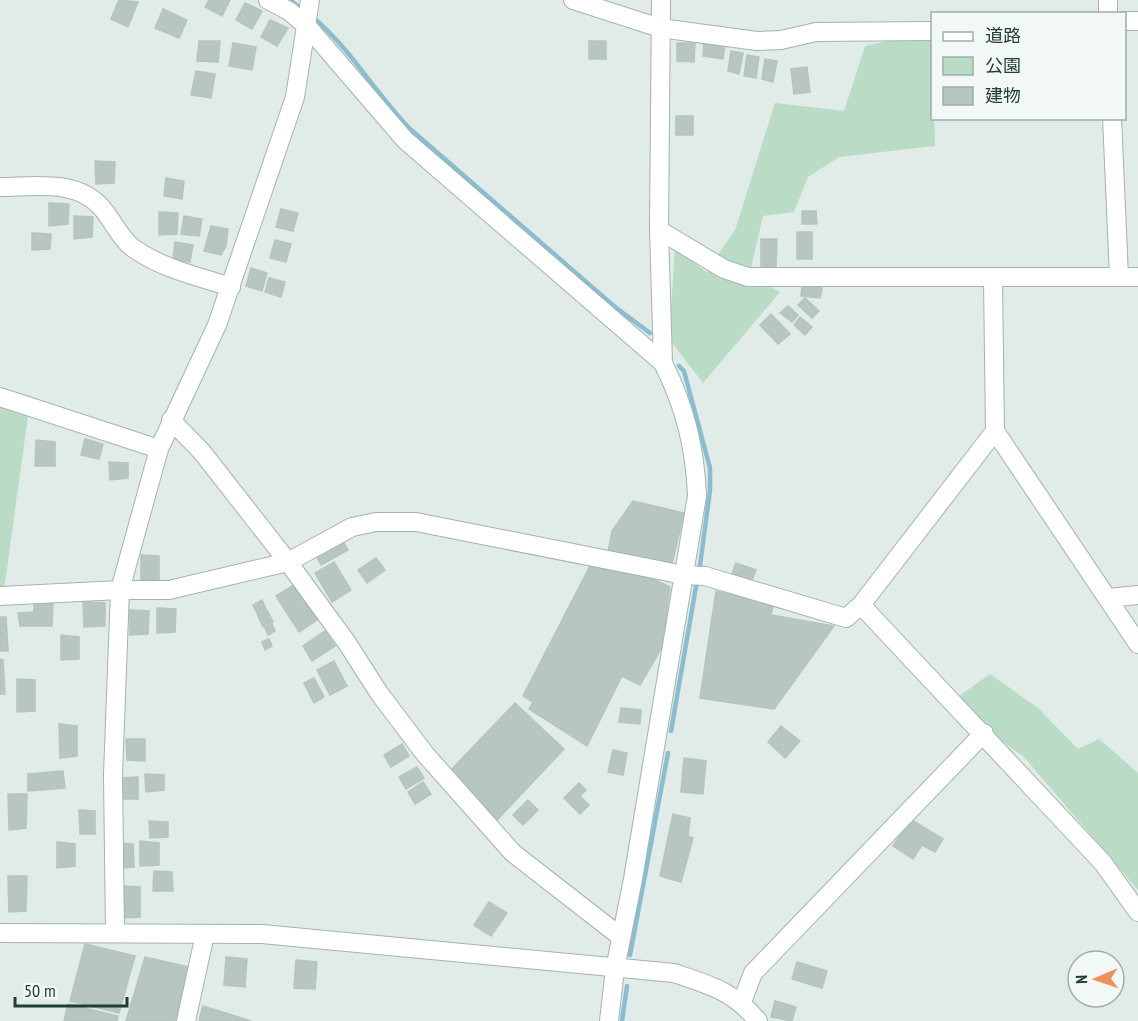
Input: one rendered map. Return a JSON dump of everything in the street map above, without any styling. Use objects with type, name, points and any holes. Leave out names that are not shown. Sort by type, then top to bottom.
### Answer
[{"type":"street","points":[[268,0],[289,11],[308,14],[405,140],[663,363]]},
{"type":"street","points":[[573,0],[660,28],[757,41],[781,40],[816,32],[931,31]]},
{"type":"street","points":[[609,1021],[621,937],[693,575],[697,496],[694,454],[683,411],[663,363],[659,230],[661,0]]},
{"type":"street","points":[[115,933],[113,775],[120,590],[159,449],[217,325],[295,97],[308,14]]},
{"type":"street","points":[[1112,120],[1119,277]]},
{"type":"street","points":[[0,187],[64,186],[83,194],[100,206],[133,249],[157,263],[231,287]]},
{"type":"street","points":[[659,230],[724,270],[748,277],[993,279],[1138,277]]},
{"type":"street","points":[[993,279],[994,431],[1138,645]]},
{"type":"street","points":[[0,397],[159,449]]},
{"type":"street","points":[[171,420],[202,452],[288,562],[347,643],[379,693],[425,754],[513,853],[621,937]]},
{"type":"street","points":[[0,596],[169,590],[288,562],[352,527],[376,522],[416,522],[693,575],[846,618],[861,604],[994,431]]},
{"type":"street","points":[[1108,598],[1138,595]]},
{"type":"street","points":[[861,604],[984,733],[1030,788],[1103,863],[1132,889],[1138,912]]},
{"type":"street","points":[[742,1002],[753,973],[984,733]]},
{"type":"street","points":[[0,933],[262,934],[674,974],[708,985],[742,1002],[758,1021]]},
{"type":"street","points":[[186,1021],[205,934]]},
{"type":"green space","points":[[931,31],[931,120],[934,120],[935,146],[839,157],[808,177],[794,212],[763,216],[749,277],[780,292],[703,383],[669,339],[675,248],[706,272],[735,230],[775,103],[844,111],[865,46]]},
{"type":"green space","points":[[0,406],[28,416],[4,590],[0,590]]},
{"type":"green space","points":[[990,674],[1038,708],[1078,749],[1099,739],[1138,773],[1138,890],[1024,757],[972,720],[958,697]]},
{"type":"building","points":[[119,0],[138,2],[128,27],[111,19]]},
{"type":"building","points":[[209,0],[230,0],[222,16],[205,7]]},
{"type":"building","points":[[245,3],[262,11],[252,29],[236,20]]},
{"type":"building","points":[[163,9],[187,20],[179,38],[155,28]]},
{"type":"building","points":[[270,20],[288,28],[277,46],[261,37]]},
{"type":"building","points":[[704,40],[725,42],[723,59],[703,56]]},
{"type":"building","points":[[199,41],[220,41],[218,62],[197,61]]},
{"type":"building","points":[[589,41],[606,41],[606,59],[589,59]]},
{"type":"building","points":[[233,43],[256,47],[252,70],[229,66]]},
{"type":"building","points":[[677,43],[695,43],[694,62],[677,61]]},
{"type":"building","points":[[731,51],[743,53],[739,74],[728,71]]},
{"type":"building","points":[[747,55],[759,57],[756,78],[744,76]]},
{"type":"building","points":[[765,59],[777,61],[773,82],[762,79]]},
{"type":"building","points":[[807,67],[810,92],[794,94],[791,69]]},
{"type":"building","points":[[196,71],[215,74],[211,98],[191,95]]},
{"type":"building","points":[[676,116],[693,116],[693,135],[676,135]]},
{"type":"building","points":[[95,161],[115,162],[114,183],[96,184]]},
{"type":"building","points":[[166,178],[184,181],[182,199],[164,196]]},
{"type":"building","points":[[49,203],[69,204],[68,224],[49,226]]},
{"type":"building","points":[[281,209],[298,213],[293,231],[276,227]]},
{"type":"building","points":[[802,211],[816,211],[817,224],[802,224]]},
{"type":"building","points":[[159,212],[178,213],[177,234],[159,235]]},
{"type":"building","points":[[74,216],[93,217],[92,237],[74,239]]},
{"type":"building","points":[[184,216],[202,219],[199,236],[181,234]]},
{"type":"building","points":[[211,226],[228,229],[226,246],[221,255],[204,251]]},
{"type":"building","points":[[797,232],[812,232],[812,259],[797,259]]},
{"type":"building","points":[[32,233],[51,234],[50,249],[32,250]]},
{"type":"building","points":[[761,239],[777,239],[776,267],[761,266]]},
{"type":"building","points":[[275,240],[291,244],[286,262],[270,258]]},
{"type":"building","points":[[175,242],[193,245],[190,262],[173,260]]},
{"type":"building","points":[[251,268],[267,273],[262,291],[246,286]]},
{"type":"building","points":[[269,278],[285,282],[281,297],[265,292]]},
{"type":"building","points":[[802,286],[822,288],[820,298],[801,296]]},
{"type":"building","points":[[805,298],[819,311],[812,318],[798,305]]},
{"type":"building","points":[[788,306],[798,315],[792,322],[780,313]]},
{"type":"building","points":[[771,314],[790,334],[778,344],[760,325]]},
{"type":"building","points":[[800,317],[812,327],[805,335],[794,325]]},
{"type":"building","points":[[85,439],[103,444],[99,459],[81,455]]},
{"type":"building","points":[[36,440],[55,442],[55,466],[35,466]]},
{"type":"building","points":[[109,462],[128,463],[128,478],[110,480]]},
{"type":"building","points":[[633,501],[684,513],[672,564],[608,553],[612,531]]},
{"type":"building","points":[[342,539],[348,550],[321,565],[315,554]]},
{"type":"building","points":[[141,555],[159,556],[159,579],[141,580]]},
{"type":"building","points":[[376,558],[385,570],[367,583],[358,570]]},
{"type":"building","points":[[334,562],[351,590],[332,602],[315,573]]},
{"type":"building","points":[[592,562],[611,572],[613,568],[644,575],[670,587],[662,647],[640,685],[622,676],[587,746],[529,709],[533,702],[523,696]]},
{"type":"building","points":[[736,563],[756,570],[751,583],[731,577]]},
{"type":"building","points":[[294,585],[317,620],[299,632],[276,596]]},
{"type":"building","points":[[716,591],[773,605],[771,615],[834,626],[774,709],[700,698]]},
{"type":"building","points":[[262,600],[267,611],[258,615],[253,605]]},
{"type":"building","points":[[34,602],[53,604],[52,626],[20,626],[18,613],[34,612]]},
{"type":"building","points":[[83,602],[105,603],[105,626],[84,627]]},
{"type":"building","points":[[157,608],[176,609],[175,632],[157,633]]},
{"type":"building","points":[[130,610],[149,611],[148,634],[130,635]]},
{"type":"building","points":[[268,612],[273,622],[263,627],[258,616]]},
{"type":"building","points":[[0,617],[6,617],[8,651],[0,651]]},
{"type":"building","points":[[272,624],[275,631],[268,635],[265,628]]},
{"type":"building","points":[[325,631],[335,646],[312,661],[303,646]]},
{"type":"building","points":[[61,635],[79,637],[79,659],[61,660]]},
{"type":"building","points":[[269,639],[272,646],[265,650],[262,642]]},
{"type":"building","points":[[0,659],[3,660],[5,694],[0,694]]},
{"type":"building","points":[[334,661],[347,686],[330,695],[317,670]]},
{"type":"building","points":[[314,678],[324,697],[314,703],[304,683]]},
{"type":"building","points":[[17,679],[35,680],[35,711],[17,712]]},
{"type":"building","points":[[515,703],[564,749],[497,820],[448,773]]},
{"type":"building","points":[[621,708],[641,710],[640,724],[619,722]]},
{"type":"building","points":[[59,724],[77,726],[77,756],[60,758]]},
{"type":"building","points":[[781,726],[800,741],[785,758],[768,742]]},
{"type":"building","points":[[126,739],[145,739],[145,761],[127,760]]},
{"type":"building","points":[[402,744],[409,756],[391,767],[384,755]]},
{"type":"building","points":[[613,750],[627,753],[623,775],[608,772]]},
{"type":"building","points":[[684,758],[706,761],[703,794],[681,792]]},
{"type":"building","points":[[417,767],[424,778],[406,789],[399,777]]},
{"type":"building","points":[[63,771],[65,788],[28,791],[28,774]]},
{"type":"building","points":[[145,774],[164,775],[164,790],[146,792]]},
{"type":"building","points":[[138,777],[138,799],[120,799],[120,778]]},
{"type":"building","points":[[423,782],[431,794],[415,804],[408,792]]},
{"type":"building","points":[[579,783],[586,790],[580,796],[589,805],[580,814],[564,798]]},
{"type":"building","points":[[8,794],[27,794],[26,828],[9,830]]},
{"type":"building","points":[[528,800],[538,810],[523,825],[513,815]]},
{"type":"building","points":[[79,810],[95,811],[95,834],[80,834]]},
{"type":"building","points":[[673,814],[690,818],[688,836],[693,838],[681,882],[660,876]]},
{"type":"building","points":[[910,819],[943,839],[935,852],[922,845],[913,859],[893,846]]},
{"type":"building","points":[[149,821],[168,822],[168,837],[150,838]]},
{"type":"building","points":[[140,841],[159,843],[159,865],[140,866]]},
{"type":"building","points":[[57,842],[75,844],[75,866],[57,868]]},
{"type":"building","points":[[118,843],[133,844],[134,867],[118,868]]},
{"type":"building","points":[[154,871],[172,872],[173,891],[153,891]]},
{"type":"building","points":[[8,876],[27,876],[26,911],[9,912]]},
{"type":"building","points":[[121,886],[140,887],[140,917],[122,918]]},
{"type":"building","points":[[489,902],[507,913],[491,936],[474,925]]},
{"type":"building","points":[[85,944],[135,956],[119,1013],[70,1001]]},
{"type":"building","points":[[145,957],[189,967],[175,1021],[126,1021]]},
{"type":"building","points":[[226,957],[247,959],[245,987],[224,985]]},
{"type":"building","points":[[296,960],[317,962],[315,989],[294,988]]},
{"type":"building","points":[[797,962],[827,971],[822,988],[792,979]]},
{"type":"building","points":[[775,1001],[796,1007],[792,1021],[771,1017]]},
{"type":"building","points":[[68,1004],[118,1016],[117,1021],[64,1021]]},
{"type":"building","points":[[203,1006],[251,1021],[199,1021]]},
{"type":"waterway","points":[[290,0],[304,11]]},
{"type":"waterway","points":[[311,16],[350,55],[409,128],[615,307],[650,333]]},
{"type":"waterway","points":[[679,366],[684,371],[710,468],[710,490],[699,573]]},
{"type":"waterway","points":[[671,731],[697,581]]},
{"type":"waterway","points":[[630,955],[668,753]]},
{"type":"waterway","points":[[622,1021],[627,986]]}]
